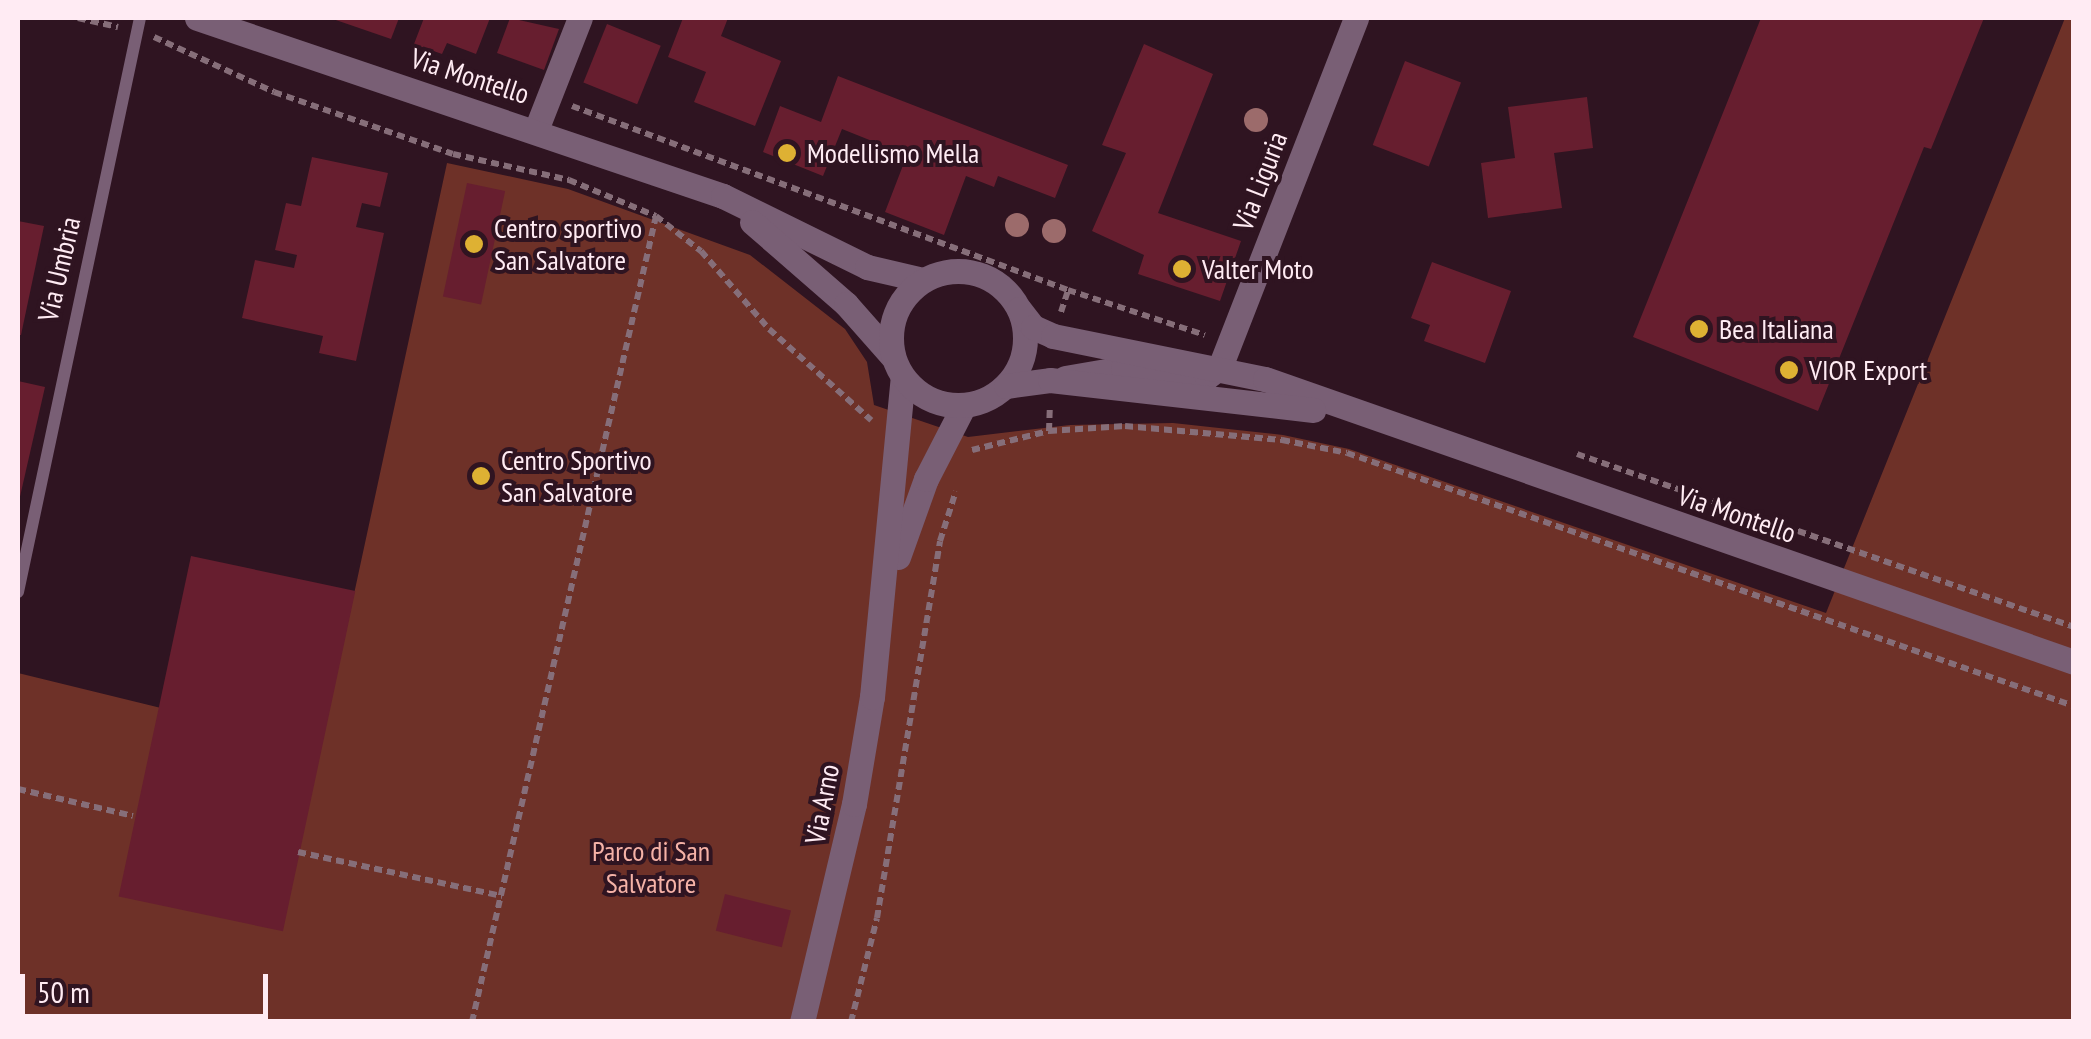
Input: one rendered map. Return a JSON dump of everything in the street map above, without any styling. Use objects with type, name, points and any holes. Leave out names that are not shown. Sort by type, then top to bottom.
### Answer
[{"type":"street","name":"Via Montello","points":[[196,18],[723,196],[867,268],[923,280]]},
{"type":"street","points":[[536,130],[580,18]]},
{"type":"street","name":"Via Liguria","points":[[1220,367],[1356,18]]},
{"type":"street","name":"Via Montello","points":[[723,196],[846,304],[898,366]]},
{"type":"street","points":[[968,271],[991,279],[1019,310],[1023,356],[1006,386],[964,406],[930,398],[898,366],[896,310],[923,280],[968,271]]},
{"type":"street","name":"Via Montello","points":[[1019,310],[1032,326],[1053,336],[1220,367],[2074,662]]},
{"type":"street","name":"Via Arno","points":[[802,1022],[854,804],[885,594],[898,366]]},
{"type":"street","name":"Via Montello","points":[[1006,386],[1123,368],[1207,377],[1220,367]]},
{"type":"street","name":"Via Montello","points":[[1050,380],[1284,405],[1382,423]]},
{"type":"street","name":"Via Arno","points":[[885,594],[926,479],[964,406]]},
{"type":"lane","name":"Via Umbria","points":[[18,592],[36,488],[140,18]]},
{"type":"path","points":[[549,97],[1068,290]]},
{"type":"path","points":[[472,1021],[656,216]]},
{"type":"path","points":[[962,469],[968,451]]},
{"type":"path","points":[[1571,452],[2074,627]]},
{"type":"path","points":[[851,1022],[877,918],[940,541],[957,487]]},
{"type":"path","points":[[18,789],[134,816]]},
{"type":"path","points":[[298,852],[502,896]]},
{"type":"green space","name":"Parco di San Salvatore","points":[[2065,18],[2073,18],[2073,1021],[18,1022],[18,673],[321,747],[447,163],[568,189],[750,255],[845,329],[867,362],[874,405],[968,437],[1070,425],[1173,423],[1283,435],[1349,449],[1826,613]]},
{"type":"building","points":[[330,18],[399,18],[391,39]]},
{"type":"building","points":[[424,18],[490,18],[476,54],[447,43],[442,54],[414,44]]},
{"type":"building","points":[[510,18],[559,29],[544,70],[497,53]]},
{"type":"building","points":[[683,18],[728,18],[721,36],[781,61],[755,126],[694,102],[706,72],[668,57]]},
{"type":"building","points":[[1761,18],[1984,18],[1931,149],[1924,147],[1818,411],[1633,337]]},
{"type":"building","points":[[607,24],[661,46],[637,104],[583,82]]},
{"type":"building","points":[[1144,44],[1213,74],[1158,213],[1241,241],[1220,301],[1138,274],[1144,255],[1092,231],[1126,153],[1102,145]]},
{"type":"building","points":[[1405,61],[1461,83],[1429,167],[1373,145]]},
{"type":"building","points":[[838,76],[1068,165],[1055,198],[998,176],[994,187],[966,176],[944,235],[885,212],[907,155],[842,129],[823,176],[763,152],[780,106],[821,122]]},
{"type":"building","points":[[1587,97],[1593,148],[1554,153],[1562,208],[1488,218],[1481,163],[1515,158],[1508,107]]},
{"type":"building","points":[[312,157],[388,173],[380,207],[362,203],[356,227],[384,233],[356,361],[319,353],[323,336],[242,318],[255,260],[294,268],[297,255],[275,250],[286,203],[301,206]]},
{"type":"building","name":"Centro sportivo San Salvatore","points":[[467,183],[505,191],[481,305],[443,296]]},
{"type":"building","points":[[18,221],[44,226],[21,335],[18,335]]},
{"type":"building","points":[[1432,262],[1511,291],[1485,363],[1424,341],[1430,325],[1411,318]]},
{"type":"building","points":[[18,381],[45,387],[19,501],[18,501]]},
{"type":"building","points":[[191,556],[355,591],[283,931],[119,896]]},
{"type":"building","points":[[725,894],[791,910],[782,947],[716,931]]},
{"type":"place","name":"Modellismo Mella","points":[[787,153]]},
{"type":"place","name":"Centro sportivo San Salvatore","points":[[474,244]]},
{"type":"place","name":"Valter Moto","points":[[1182,269]]},
{"type":"place","name":"Bea Italiana","points":[[1699,329]]},
{"type":"place","name":"VIOR Export","points":[[1789,370]]},
{"type":"place","name":"Centro Sportivo San Salvatore","points":[[481,476]]}]
